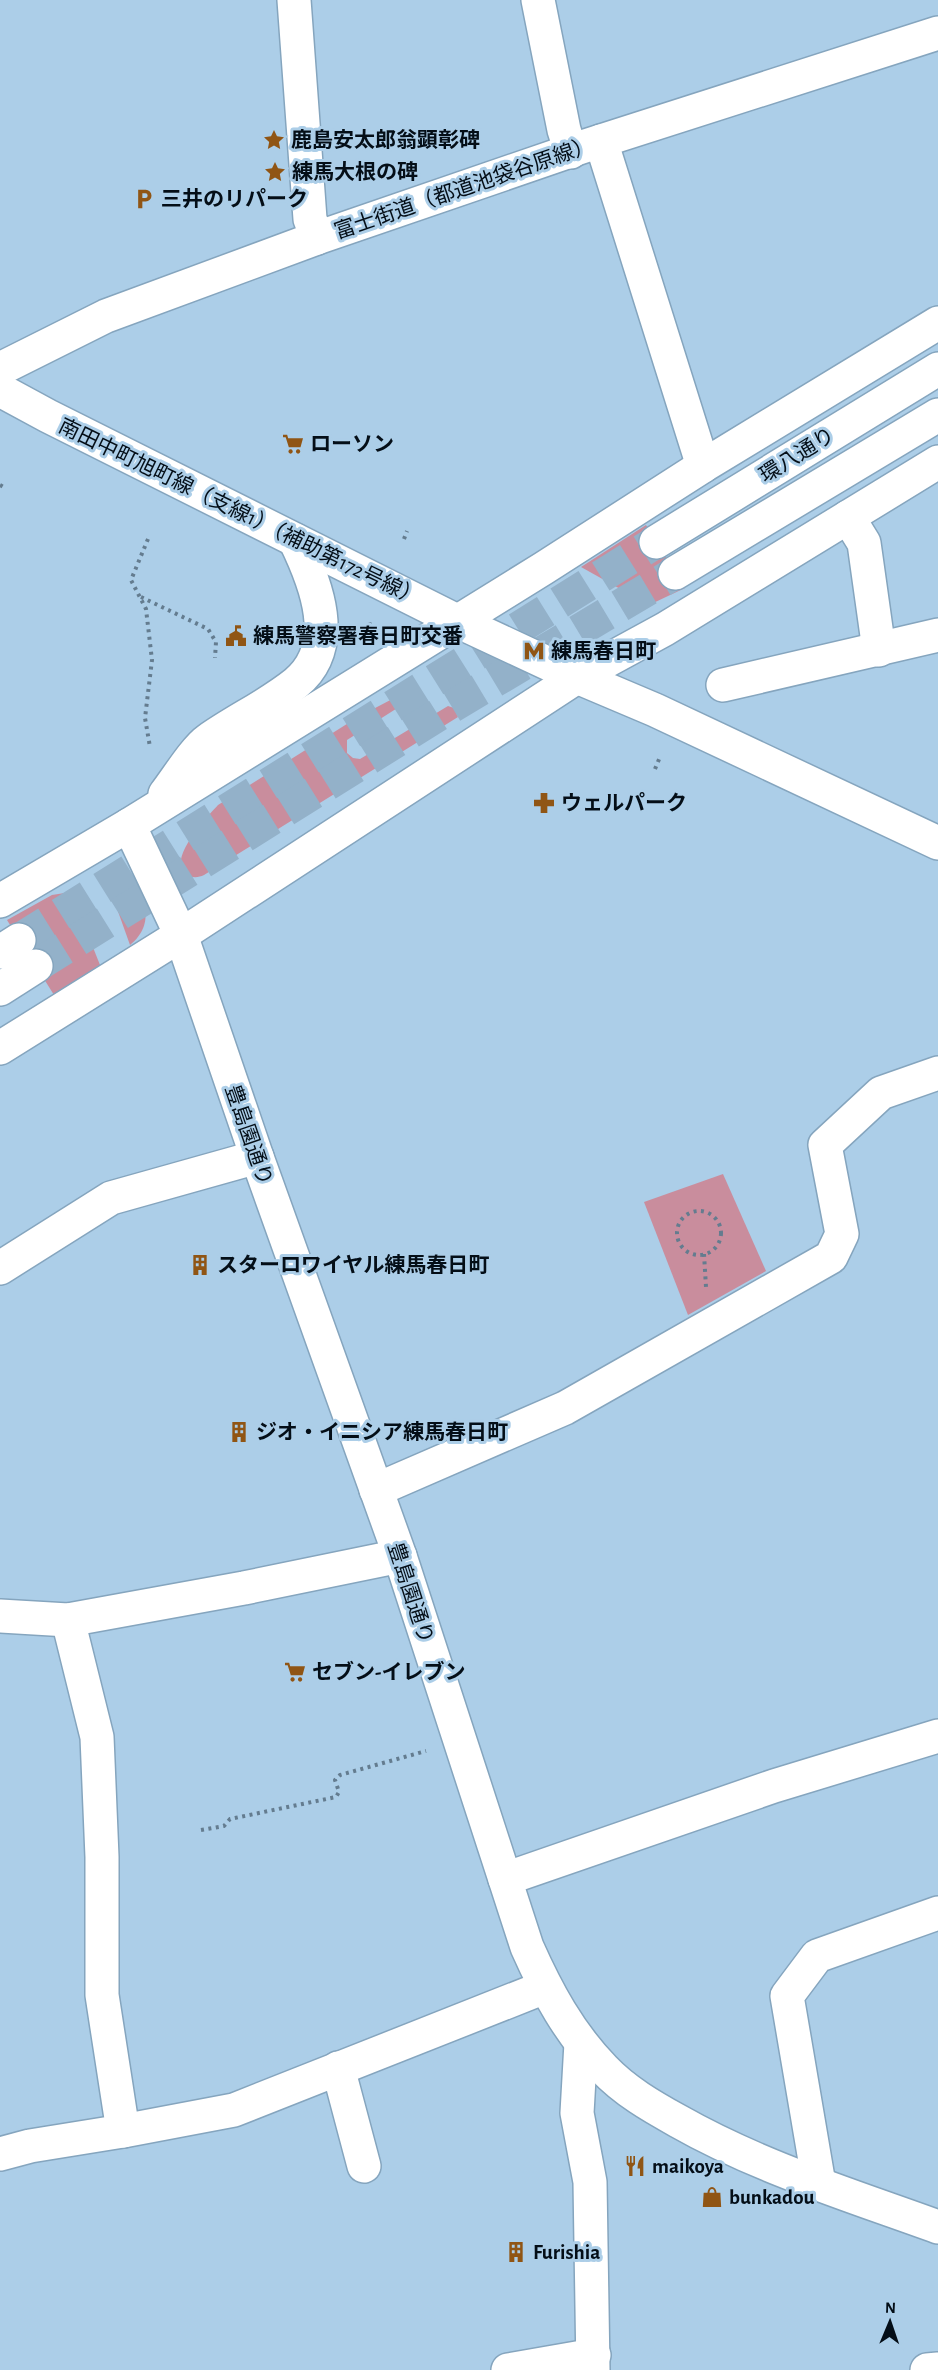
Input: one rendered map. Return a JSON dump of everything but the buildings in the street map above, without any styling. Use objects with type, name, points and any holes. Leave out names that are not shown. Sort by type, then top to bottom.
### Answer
[{"type":"street","points":[[294,0],[310,219],[317,238]]},
{"type":"street","points":[[538,0],[564,130],[571,152]]},
{"type":"street","name":"富士街道（都道池袋谷原線）","points":[[0,369],[106,316],[317,238],[601,141],[938,33]]},
{"type":"street","points":[[601,141],[703,466]]},
{"type":"street","points":[[0,901],[141,817],[703,466],[938,323]]},
{"type":"street","name":"環八通り","points":[[656,542],[938,369]]},
{"type":"street","name":"南田中町旭町線（支線1）（補助第172号線）","points":[[0,390],[295,540],[392,586],[457,621],[577,677],[655,710],[938,843]]},
{"type":"street","name":"環八通り","points":[[675,573],[938,415]]},
{"type":"street","points":[[0,1048],[181,935],[577,677],[665,629],[938,462]]},
{"type":"street","points":[[848,517],[864,543],[879,650]]},
{"type":"street","points":[[141,817],[205,741],[297,682],[312,663],[319,650],[322,631],[318,600],[311,572],[295,540]]},
{"type":"street","points":[[723,685],[938,635]]},
{"type":"street","name":"豊島園通り","points":[[141,817],[256,1157],[400,1556],[528,1947],[545,1987],[561,2016],[605,2071],[640,2100],[720,2145],[938,2227]]},
{"type":"street","points":[[0,989],[18,953]]},
{"type":"street","points":[[376,1490],[565,1408],[831,1257],[842,1234],[825,1145],[881,1093],[938,1073]]},
{"type":"street","points":[[0,1268],[111,1198],[256,1157]]},
{"type":"street","points":[[0,1616],[68,1620],[244,1588],[400,1556]]},
{"type":"street","points":[[68,1620],[97,1737],[102,1857],[102,1995],[123,2131]]},
{"type":"street","points":[[505,1879],[774,1786],[938,1736]]},
{"type":"street","points":[[819,2184],[787,1996],[817,1956],[938,1913]]},
{"type":"street","points":[[0,2154],[30,2146],[234,2110],[545,1987]]},
{"type":"street","points":[[508,2370],[593,2363],[591,2182],[577,2113],[581,2043]]},
{"type":"street","points":[[338,2068],[364,2166]]},
{"type":"street","points":[[927,2370],[938,2369]]},
{"type":"path","points":[[0,485],[5,488]]},
{"type":"path","points":[[404,539],[407,531]]},
{"type":"path","points":[[148,538],[132,580],[146,609],[152,660],[145,718],[150,747]]},
{"type":"path","points":[[140,597],[208,629],[216,642],[215,658]]},
{"type":"path","points":[[655,769],[660,757]]},
{"type":"path","points":[[704,1211],[715,1217],[721,1230],[720,1240],[714,1249],[704,1254],[693,1254],[683,1250],[678,1240],[676,1229],[681,1220],[691,1212],[704,1211]]},
{"type":"path","points":[[201,1830],[224,1826],[230,1819],[336,1797],[339,1792],[335,1780],[340,1775],[460,1742]]},
{"type":"shaded area","points":[[646,525],[685,588],[649,605],[581,567]]},
{"type":"shaded area","points":[[416,690],[421,693],[347,740],[347,753],[353,758],[360,759],[448,706],[454,708],[458,717],[204,875],[195,877],[186,874],[181,867],[185,849],[198,828],[218,805],[358,717],[398,696]]},
{"type":"shaded area","points":[[110,889],[132,894],[140,900],[144,908],[144,926],[139,936],[130,945]]},
{"type":"shaded area","points":[[71,892],[100,965],[54,995],[7,920],[52,895]]},
{"type":"shaded area","points":[[723,1174],[766,1271],[688,1315],[644,1202]]},
{"type":"tunnel","points":[[19,940],[656,542]]},
{"type":"tunnel","points":[[36,966],[451,707],[675,573]]},
{"type":"place","name":"鹿島安太郎翁顕彰碑","points":[[274,140]]},
{"type":"place","name":"練馬大根の碑","points":[[275,172]]},
{"type":"place","name":"三井のリパーク","points":[[144,199]]},
{"type":"place","name":"ローソン","points":[[293,444]]},
{"type":"place","name":"練馬警察署春日町交番","points":[[236,636]]},
{"type":"place","name":"練馬春日町","points":[[534,651]]},
{"type":"place","name":"ウェルパーク","points":[[544,803]]},
{"type":"place","name":"スターロワイヤル練馬春日町","points":[[200,1265]]},
{"type":"place","name":"ジオ・イニシア練馬春日町","points":[[239,1432]]},
{"type":"place","name":"セブン-イレブン","points":[[295,1672]]},
{"type":"place","name":"maikoya","points":[[635,2166]]},
{"type":"place","name":"bunkadou","points":[[712,2197]]},
{"type":"place","name":"Furishia","points":[[516,2252]]}]
